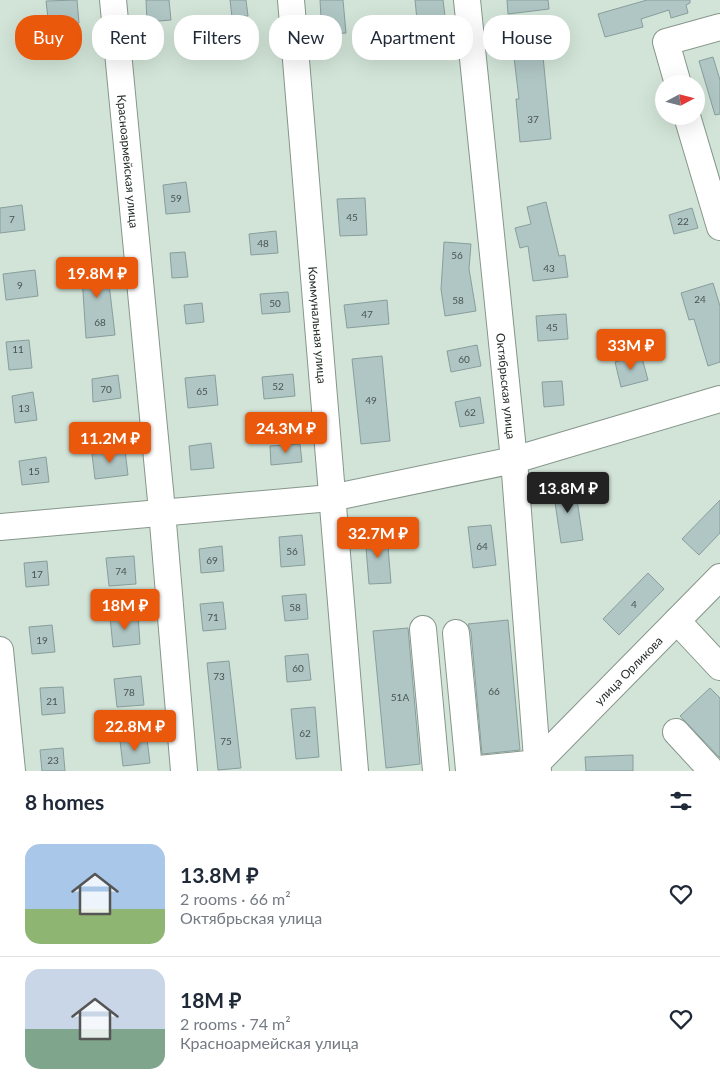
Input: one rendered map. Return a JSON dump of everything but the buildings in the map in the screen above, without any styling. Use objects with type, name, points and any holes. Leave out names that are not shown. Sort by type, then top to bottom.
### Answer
[{"type":"street","name":"Красноармейская улица","points":[[113,0],[162,511],[184,771]]},
{"type":"street","name":"Коммунальная улица","points":[[290,0],[355,771]]},
{"type":"street","name":"Октябрьская улица","points":[[467,0],[514,460],[537,767]]},
{"type":"street","points":[[675,75],[666,42],[720,27]]},
{"type":"street","points":[[690,125],[720,227]]},
{"type":"street","points":[[0,527],[162,511],[331,498],[514,460],[720,399]]},
{"type":"street","name":"улица Орликова","points":[[537,767],[720,577]]},
{"type":"street","points":[[677,621],[720,667]]},
{"type":"street","points":[[424,629],[436,771]]},
{"type":"street","points":[[456,633],[469,770],[537,767]]},
{"type":"street","points":[[0,650],[12,771]]},
{"type":"street","points":[[676,732],[712,771]]}]
